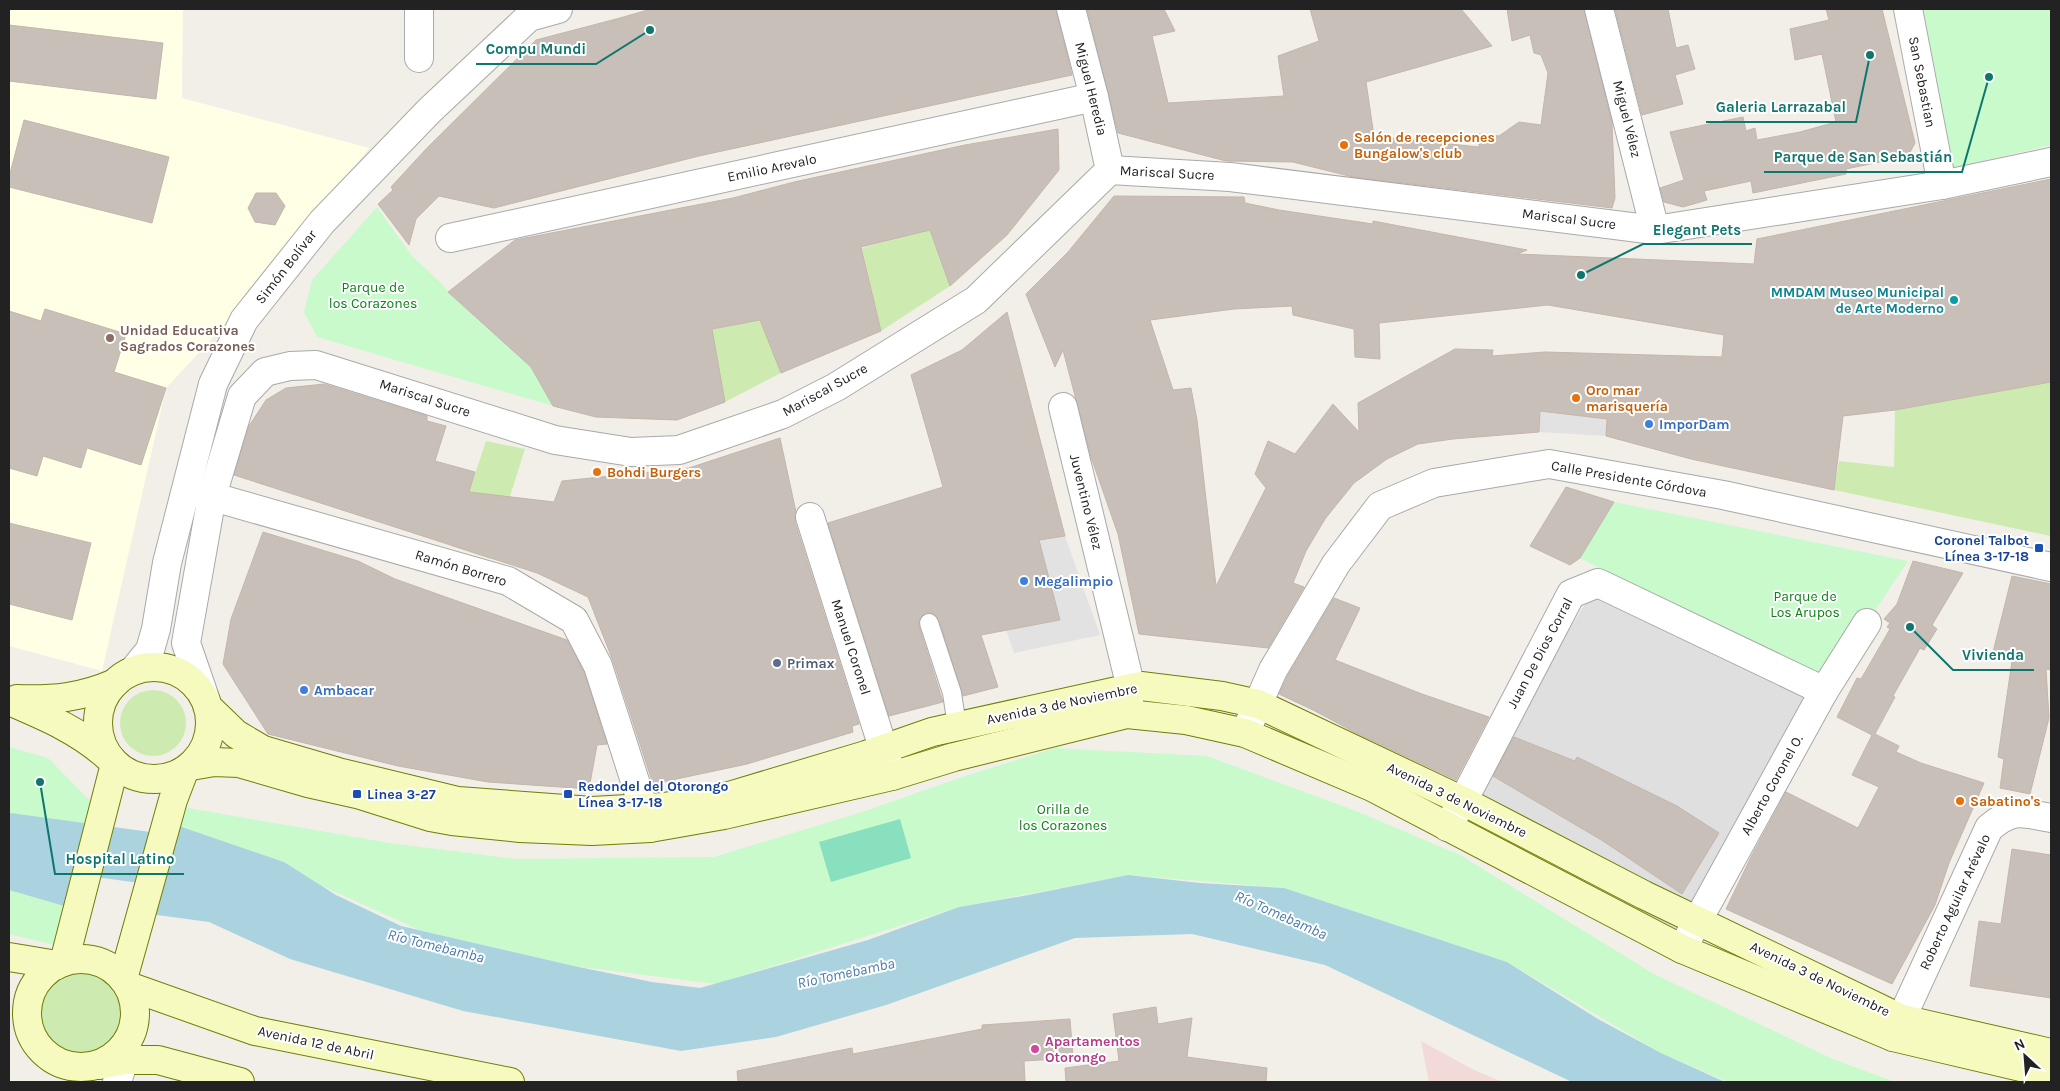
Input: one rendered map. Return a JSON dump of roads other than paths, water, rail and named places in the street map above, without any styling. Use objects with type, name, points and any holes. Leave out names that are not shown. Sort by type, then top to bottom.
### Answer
[{"type":"street","points":[[419,9],[419,58]]},
{"type":"street","name":"Simón Bolívar","points":[[124,677],[150,650],[184,489],[212,384],[244,320],[322,222],[429,110],[529,17],[558,9]]},
{"type":"street","name":"Miguel Heredia","points":[[1071,9],[1094,97],[1110,170]]},
{"type":"street","name":"Miguel Vélez","points":[[1598,9],[1655,230]]},
{"type":"street","name":"San Sebastian","points":[[1908,9],[1942,185]]},
{"type":"street","name":"Emilio Arevalo","points":[[450,238],[1094,97]]},
{"type":"street","name":"Mariscal Sucre","points":[[212,496],[242,396],[266,372],[290,366],[316,365],[556,440],[631,452],[679,450],[783,414],[836,387],[976,300],[1110,170],[1230,177],[1655,230],[1942,185],[2051,162]]},
{"type":"street","name":"Juventino Vélez","points":[[1063,407],[1129,701]]},
{"type":"street","name":"Calle Presidente Córdova","points":[[1244,733],[1273,670],[1336,564],[1380,506],[1434,483],[1549,464],[1723,495],[2051,567]]},
{"type":"street","name":"Ramón Borrero","points":[[184,489],[508,581],[574,620],[598,666],[647,818]]},
{"type":"street","points":[[9,1024],[62,1065],[79,1068],[109,1060],[120,1051],[131,1033],[135,1013],[126,977],[173,800],[184,775],[206,746],[210,721],[208,705],[186,643],[212,496]]},
{"type":"street","name":"Manuel Coronel","points":[[810,517],[892,776]]},
{"type":"street","name":"Juan De Dios Corral","points":[[1447,827],[1463,801],[1571,594],[1598,582],[1824,691]]},
{"type":"street","name":"Alberto Coronel O.","points":[[1682,949],[1824,691],[1867,623]]},
{"type":"street","points":[[9,700],[53,700],[92,693],[147,668],[162,668],[176,671],[188,679],[199,689],[208,705]]},
{"type":"street","points":[[36,1044],[28,1023],[28,1000],[34,986],[62,958],[111,765],[101,744],[98,718],[100,705],[106,693],[124,677]]},
{"type":"street","name":"Avenida 3 de Noviembre","points":[[208,705],[236,734],[263,750],[338,772],[458,801],[592,811],[647,818],[724,816],[892,776],[954,758],[1129,701],[1141,686],[1222,696],[1258,704],[1463,801],[1697,920],[1897,1028],[2051,1053]]},
{"type":"street","points":[[9,700],[57,722],[89,740],[111,765],[130,774],[148,780],[184,775]]},
{"type":"street","name":"Avenida 3 de Noviembre","points":[[184,775],[214,762],[239,764],[357,794],[430,817],[520,828],[592,831],[719,799],[957,726],[1129,701],[1186,720],[1244,733],[1372,787],[1682,949],[1897,1028],[2051,1074]]},
{"type":"street","name":"Roberto Aguilar Arévalo","points":[[1897,1028],[1989,828],[2000,819],[2016,812],[2051,818]]},
{"type":"street","name":"Avenida 12 de Abril","points":[[9,957],[96,961],[126,977],[255,1031],[510,1082]]},
{"type":"street","points":[[96,1065],[120,1071],[158,1060],[240,1082]]},
{"type":"lane","points":[[929,623],[952,693],[957,726]]},
{"type":"water","points":[[9,818],[88,837],[64,906],[9,890]]},
{"type":"water","points":[[173,824],[284,862],[336,895],[401,926],[574,966],[652,982],[700,988],[868,940],[959,907],[1128,875],[1200,883],[1284,888],[1507,962],[1598,1019],[1661,1053],[1725,1082],[1572,1082],[1325,965],[1192,934],[1075,938],[886,1005],[776,1037],[681,1051],[463,1011],[290,959],[209,922],[150,914]]},
{"type":"waterway","name":"Río Tomebamba","points":[[9,839],[215,867]]},
{"type":"place","name":"Compu Mundi","points":[[650,30]]},
{"type":"place","name":"Galeria Larrazabal","points":[[1870,55]]},
{"type":"place","name":"Parque de San Sebastián","points":[[1989,77]]},
{"type":"place","name":"Salón de recepciones Bungalow's club","points":[[1344,145]]},
{"type":"place","name":"Elegant Pets","points":[[1581,275]]},
{"type":"place","name":"MMDAM Museo Municipal de Arte Moderno","points":[[1954,300]]},
{"type":"place","name":"Unidad Educativa Sagrados Corazones","points":[[110,338]]},
{"type":"place","name":"Oro mar marisquería","points":[[1576,398]]},
{"type":"place","name":"ImporDam","points":[[1649,424]]},
{"type":"place","name":"Bohdi Burgers","points":[[597,472]]},
{"type":"place","name":"Coronel Talbot Línea 3-17-18","points":[[2039,548]]},
{"type":"place","name":"Megalimpio","points":[[1024,581]]},
{"type":"place","name":"Vivienda","points":[[1910,627]]},
{"type":"place","name":"Primax","points":[[777,663]]},
{"type":"place","name":"Ambacar","points":[[304,690]]},
{"type":"place","name":"Hospital Latino","points":[[40,782]]},
{"type":"place","name":"Linea 3-27","points":[[357,794]]},
{"type":"place","name":"Redondel del Otorongo Línea 3-17-18","points":[[568,794]]},
{"type":"place","name":"Sabatino's","points":[[1960,801]]},
{"type":"place","name":"Apartamentos Otorongo","points":[[1035,1049]]},
{"type":"park label","name":"Parque de los Corazones","points":[[373,296]]},
{"type":"park label","name":"Parque de Los Arupos","points":[[1805,604]]},
{"type":"park label","name":"Orilla de los Corazones","points":[[1063,818]]}]
